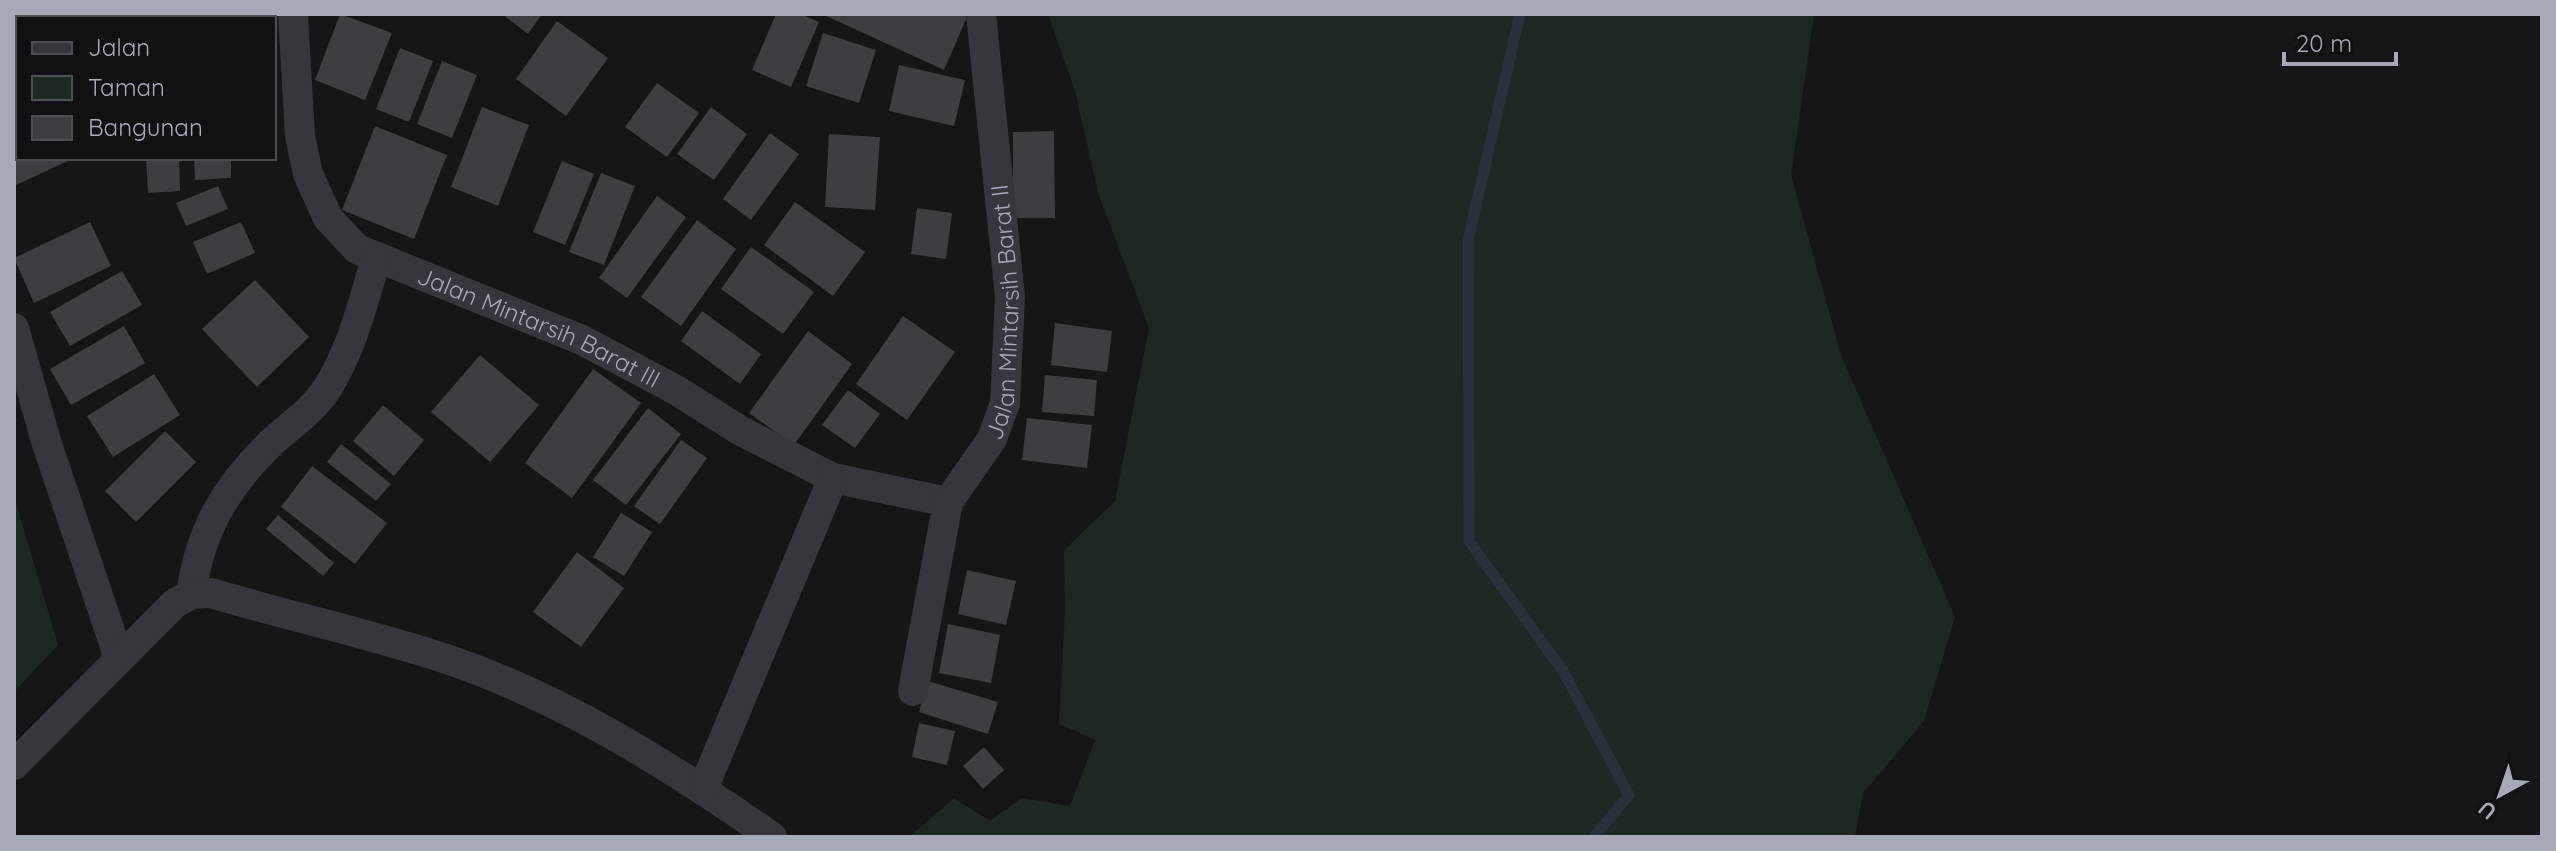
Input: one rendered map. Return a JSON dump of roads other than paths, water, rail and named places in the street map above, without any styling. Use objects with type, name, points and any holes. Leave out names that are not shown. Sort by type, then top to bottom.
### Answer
[{"type":"street","name":"Jalan Mintarsih Barat III","points":[[293,14],[300,136],[308,174],[328,218],[343,238],[376,259],[582,340],[676,390],[741,431],[833,478],[948,502]]},
{"type":"street","name":"Jalan Mintarsih Barat II","points":[[948,502],[992,439],[1005,403],[1010,297],[981,14]]},
{"type":"street","points":[[191,594],[196,554],[216,513],[246,471],[324,394],[336,373],[376,259]]},
{"type":"street","points":[[14,328],[46,441],[119,658]]},
{"type":"street","points":[[703,789],[833,478]]},
{"type":"street","points":[[913,691],[948,502]]},
{"type":"street","points":[[14,765],[174,604],[191,594],[211,593],[436,656],[574,716],[703,789],[772,837]]},
{"type":"waterway","points":[[1520,14],[1468,240],[1469,541],[1563,671],[1629,795],[1594,837]]}]
